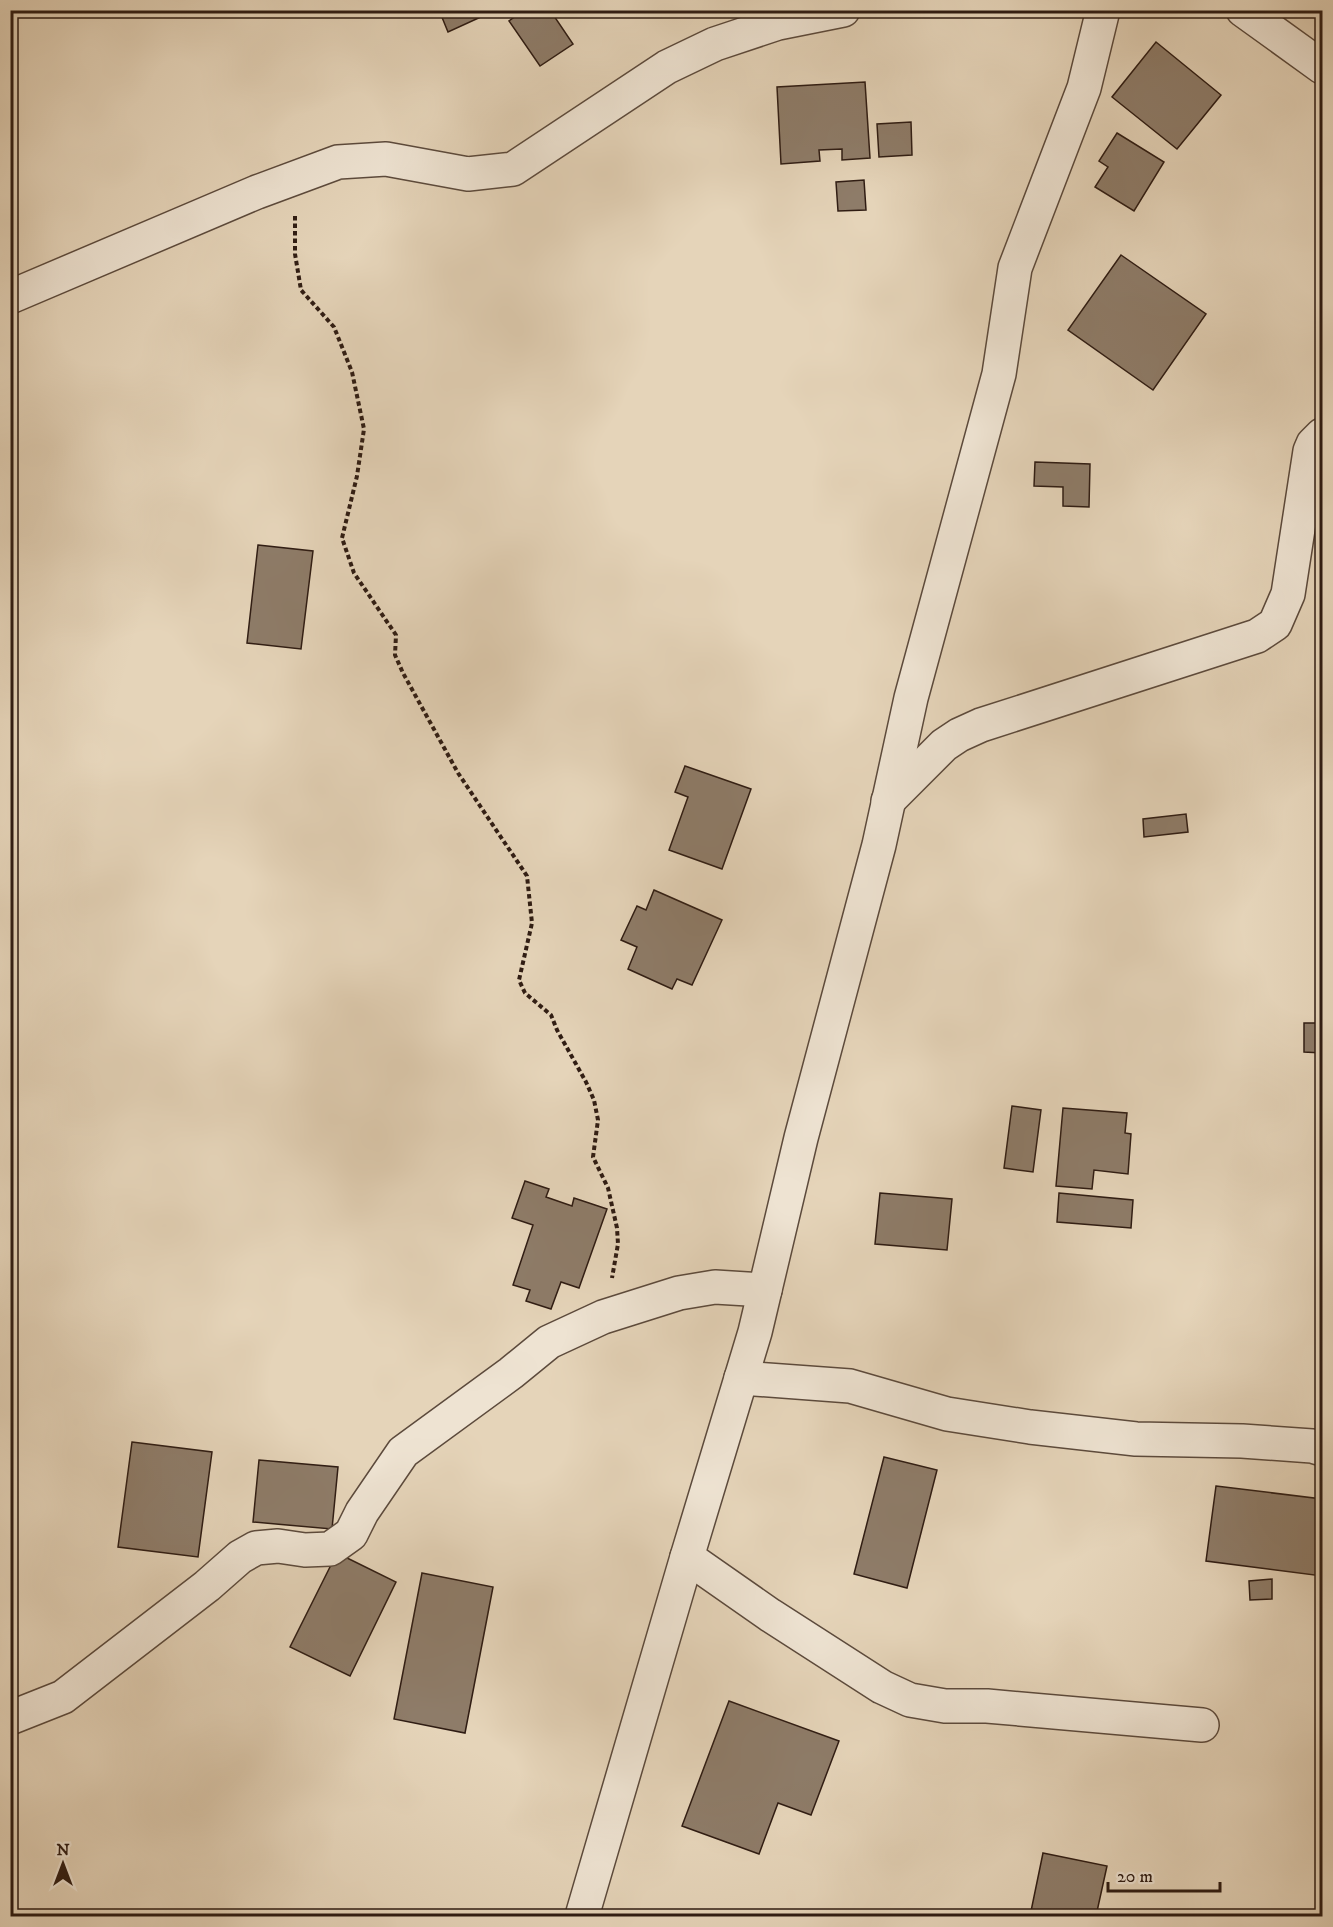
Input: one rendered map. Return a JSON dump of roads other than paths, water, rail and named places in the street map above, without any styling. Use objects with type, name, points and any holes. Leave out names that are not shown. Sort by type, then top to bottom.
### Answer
[{"type":"street","points":[[10,297],[288,180],[338,162],[386,159],[468,174],[513,169],[667,67],[715,44],[778,23],[843,10]]},
{"type":"street","points":[[582,1917],[687,1557],[756,1332],[801,1137],[879,845],[910,698],[999,374],[1015,268],[1084,88],[1103,10]]},
{"type":"street","points":[[1243,10],[1323,67]]},
{"type":"street","points":[[888,801],[944,745],[959,735],[981,725],[1257,636],[1275,624],[1288,594],[1310,451],[1312,444],[1323,435]]},
{"type":"street","points":[[10,1718],[63,1697],[207,1586],[240,1557],[256,1548],[278,1546],[305,1550],[330,1549],[351,1534],[362,1512],[402,1452],[502,1380],[549,1342],[603,1317],[679,1293],[715,1287],[765,1290]]},
{"type":"street","points":[[741,1378],[850,1386],[946,1414],[1030,1427],[1136,1439],[1242,1441],[1312,1446],[1323,1449]]},
{"type":"street","points":[[687,1557],[770,1615],[882,1687],[910,1700],[945,1706],[987,1706],[1202,1725]]}]
